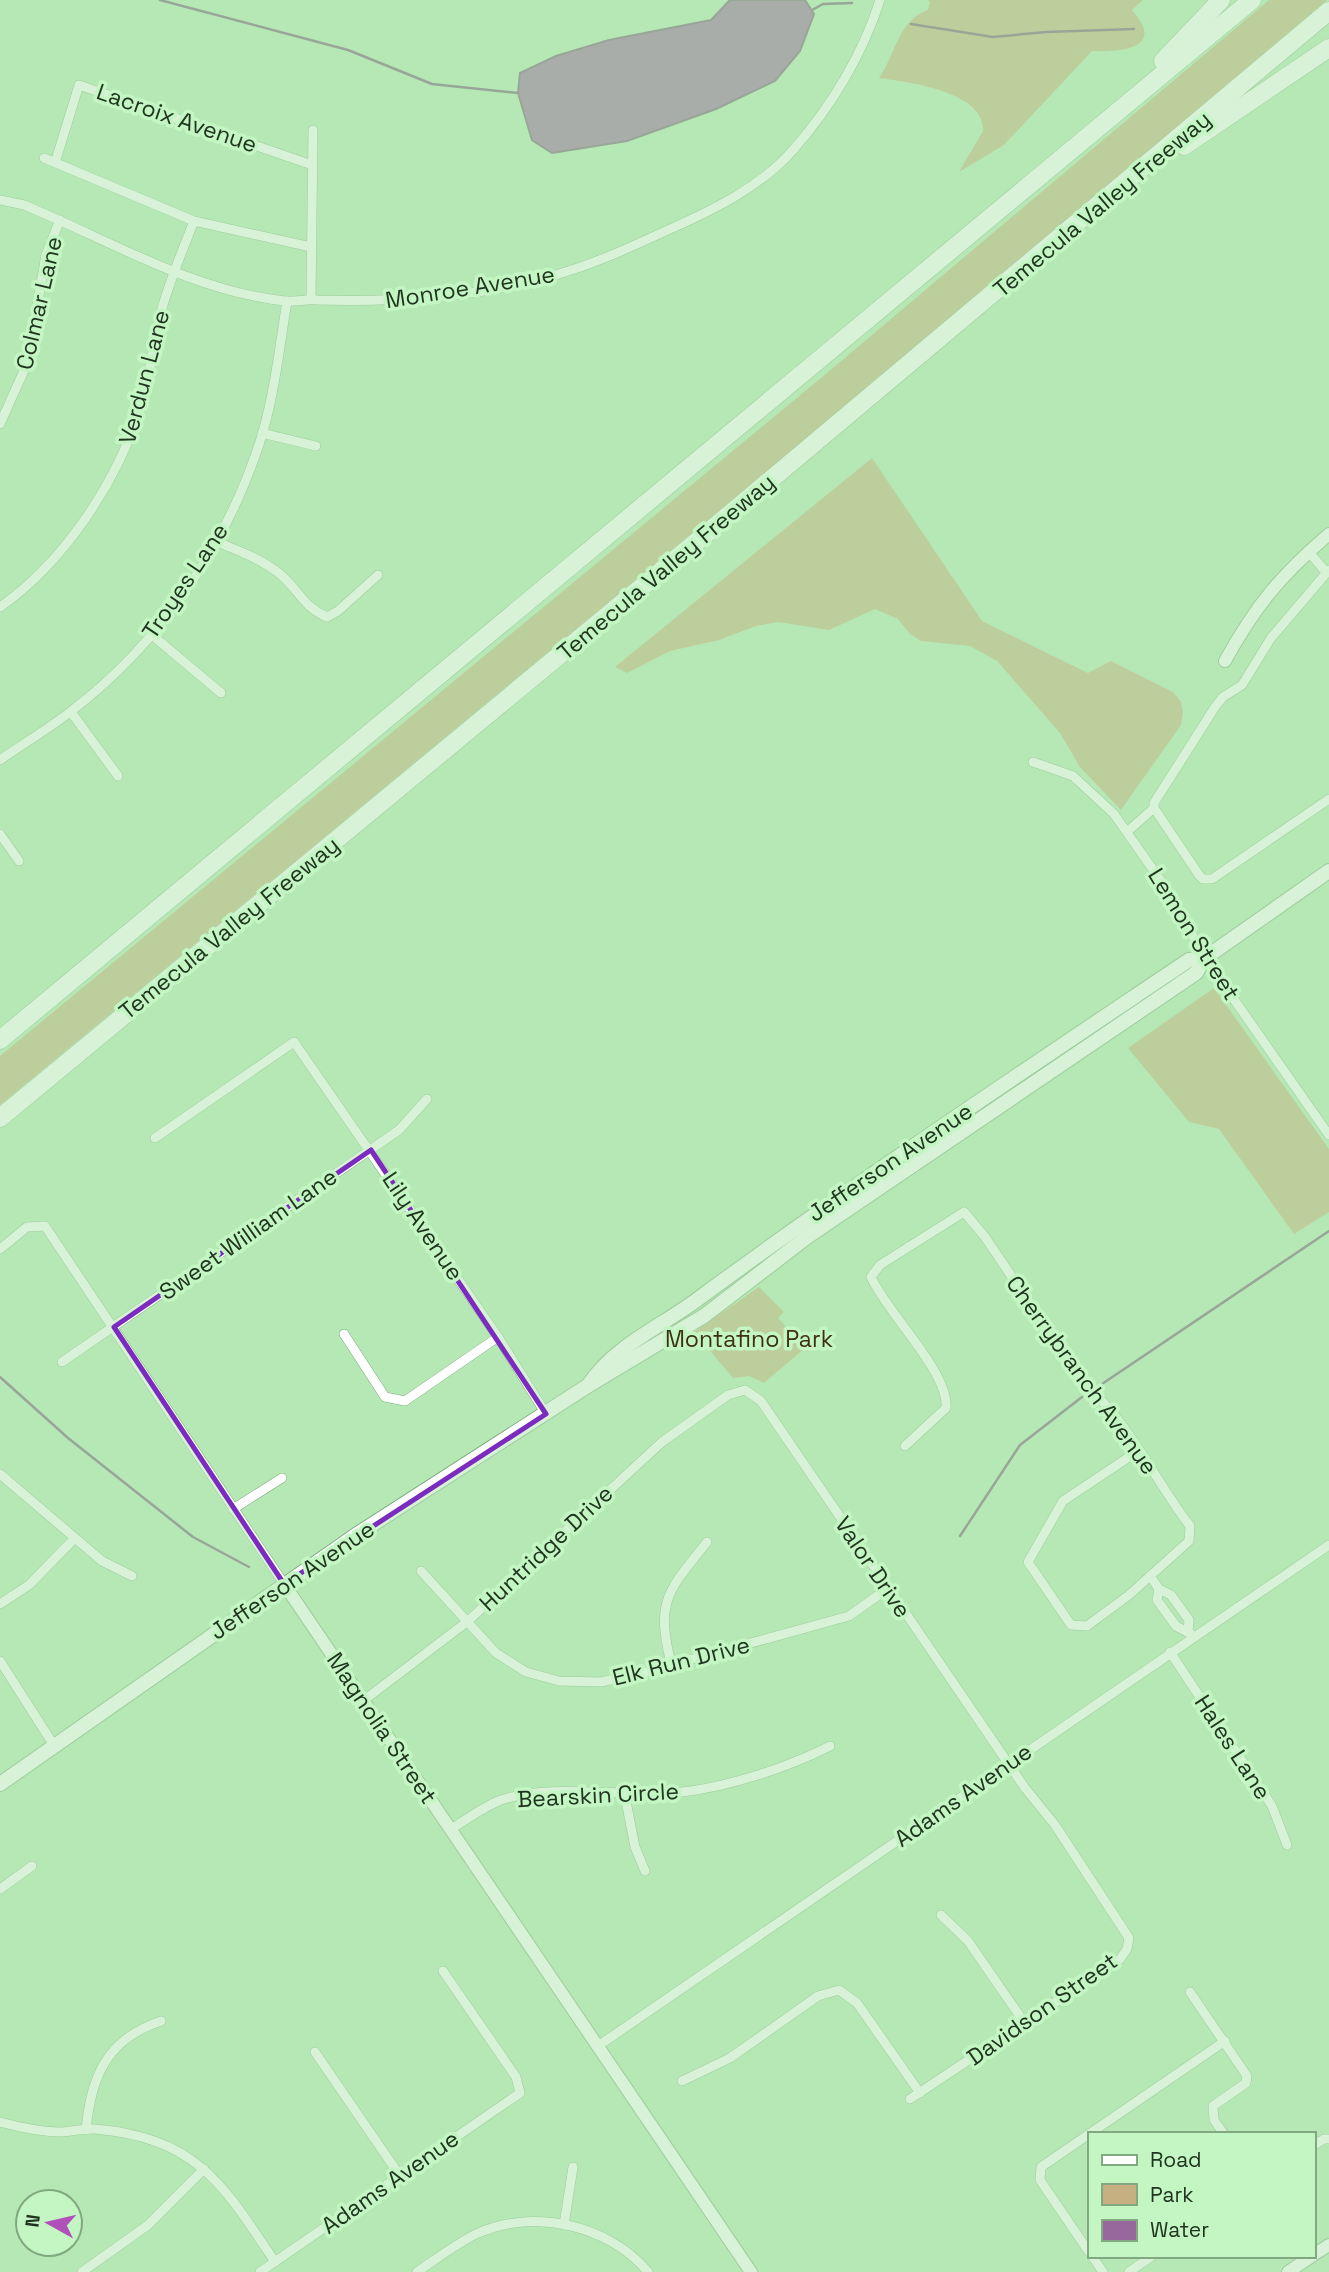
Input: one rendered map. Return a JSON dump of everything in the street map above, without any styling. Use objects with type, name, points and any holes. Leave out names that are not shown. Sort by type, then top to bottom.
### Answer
[{"type":"highway","points":[[1106,121],[1221,0]]},
{"type":"highway","points":[[0,1040],[1252,0]]},
{"type":"highway","name":"Temecula Valley Freeway","points":[[0,1118],[1132,179],[1329,12]]},
{"type":"highway","points":[[1132,179],[1235,115],[1329,48]]},
{"type":"main road","name":"Jefferson Avenue","points":[[0,1784],[284,1584],[589,1385],[704,1316],[807,1237],[1196,973],[1205,958],[1329,871]]},
{"type":"main road","name":"Jefferson Avenue","points":[[589,1385],[604,1362],[696,1301],[785,1233],[1189,960],[1205,958]]},
{"type":"main road","points":[[807,1237],[826,1216],[909,1159],[915,1144]]},
{"type":"street","name":"Monroe Avenue","points":[[0,200],[60,220],[174,272],[211,285],[287,301],[311,299],[383,302],[516,284],[562,274],[696,217],[747,188],[792,151],[836,91],[862,47],[880,0]]},
{"type":"street","name":"Lacroix Avenue","points":[[55,163],[79,85],[313,165]]},
{"type":"street","points":[[311,299],[313,130]]},
{"type":"street","points":[[44,158],[194,221],[311,247]]},
{"type":"street","name":"Colmar Lane","points":[[0,424],[27,364],[46,255],[60,220]]},
{"type":"street","name":"Verdun Lane","points":[[0,607],[55,555],[94,504],[125,450],[139,413],[153,359],[160,317],[194,221]]},
{"type":"street","name":"Troyes Lane","points":[[0,760],[71,712],[152,635],[217,542],[244,484],[262,433],[272,394],[287,301]]},
{"type":"street","points":[[262,433],[316,446]]},
{"type":"street","points":[[1225,661],[1250,616],[1288,569],[1329,534]]},
{"type":"street","points":[[217,542],[251,555],[279,574],[309,609],[327,617],[338,611],[378,575]]},
{"type":"street","points":[[1308,551],[1327,571],[1271,638],[1242,685],[1223,696],[1153,803],[1199,875],[1203,879],[1212,879],[1329,799]]},
{"type":"street","points":[[152,635],[221,693]]},
{"type":"street","points":[[71,712],[118,776]]},
{"type":"street","name":"Lemon Street","points":[[1033,762],[1073,776],[1097,795],[1128,831],[1168,891],[1205,958],[1327,1128]]},
{"type":"street","points":[[1128,831],[1154,808]]},
{"type":"street","points":[[0,834],[19,861]]},
{"type":"street","name":"Lily Avenue","points":[[155,1138],[294,1042],[498,1337],[546,1414]]},
{"type":"street","name":"Sweet William Lane","points":[[62,1362],[399,1130],[427,1099]]},
{"type":"street","name":"Cherrybranch Avenue","points":[[905,1446],[946,1408],[947,1396],[937,1375],[876,1289],[871,1277],[880,1265],[964,1212],[985,1237],[1085,1385],[1097,1394],[1190,1526],[1189,1541],[1150,1576]]},
{"type":"street","name":"Magnolia Street","points":[[0,1249],[27,1227],[45,1226],[233,1509],[751,2272]]},
{"type":"street","points":[[344,1334],[384,1397],[405,1401],[498,1337]]},
{"type":"street","name":"Valor Drive","points":[[728,1395],[745,1390],[761,1401],[1008,1763]]},
{"type":"street","name":"Huntridge Drive","points":[[363,1701],[468,1621],[635,1464],[728,1395]]},
{"type":"street","points":[[1138,1451],[1063,1502],[1028,1562],[1071,1625],[1087,1626],[1150,1576],[1159,1589],[1171,1595],[1189,1620],[1190,1634]]},
{"type":"street","points":[[0,1474],[102,1561],[132,1576]]},
{"type":"street","points":[[233,1509],[282,1478]]},
{"type":"street","points":[[0,1604],[29,1585],[74,1539]]},
{"type":"street","points":[[671,1663],[663,1616],[669,1590],[707,1542]]},
{"type":"street","name":"Adams Avenue","points":[[598,2046],[1170,1652],[1190,1634],[1329,1545]]},
{"type":"street","name":"Elk Run Drive","points":[[421,1571],[496,1653],[526,1672],[559,1681],[601,1682],[646,1672],[849,1616],[887,1589]]},
{"type":"street","points":[[1159,1589],[1157,1600],[1175,1626],[1190,1634]]},
{"type":"street","points":[[1166,1612],[1177,1604]]},
{"type":"street","name":"Hales Lane","points":[[1170,1652],[1272,1806],[1287,1845]]},
{"type":"street","points":[[0,1661],[55,1746]]},
{"type":"street","name":"Bearskin Circle","points":[[450,1830],[480,1810],[522,1795],[625,1796],[684,1792],[780,1768],[830,1746]]},
{"type":"street","name":"Davidson Street","points":[[910,2099],[1120,1959],[1129,1938],[1055,1825],[1008,1763]]},
{"type":"street","points":[[625,1796],[635,1847],[645,1871]]},
{"type":"street","points":[[0,1889],[32,1866]]},
{"type":"street","points":[[941,1915],[968,1941],[1024,2022]]},
{"type":"street","name":"Adams Avenue","points":[[260,2272],[520,2093],[516,2077],[443,1971]]},
{"type":"street","points":[[682,2081],[730,2058],[818,1996],[839,1990],[857,2003],[920,2093]]},
{"type":"street","points":[[1190,1992],[1247,2076],[1247,2083],[1213,2106],[1214,2120],[1223,2132]]},
{"type":"street","points":[[86,2130],[92,2086],[119,2042],[139,2029],[161,2021]]},
{"type":"street","points":[[1092,2132],[1225,2041]]},
{"type":"street","points":[[315,2053],[400,2176]]},
{"type":"street","points":[[0,2122],[27,2129],[86,2130],[154,2139],[204,2169],[231,2198],[275,2262]]},
{"type":"street","points":[[1088,2135],[1041,2167],[1040,2180],[1088,2250]]},
{"type":"street","points":[[564,2225],[573,2167]]},
{"type":"street","points":[[82,2272],[148,2225],[204,2169]]},
{"type":"street","points":[[417,2272],[476,2235],[512,2223],[546,2221],[584,2229],[621,2247],[648,2272]]},
{"type":"street","points":[[1129,2272],[1149,2258]]},
{"type":"street","points":[[1288,2272],[1309,2258]]},
{"type":"highlighted area","points":[[371,1150],[546,1414],[284,1584],[114,1327]]},
{"type":"green space","points":[[928,0],[1143,0],[1132,10],[1144,33],[1142,40],[1126,49],[1092,51],[1004,145],[959,172],[983,131],[980,117],[972,106],[942,91],[879,78],[910,21],[928,10]]},
{"type":"green space","points":[[1269,0],[1327,0],[892,368],[0,1105],[0,1056],[827,373]]},
{"type":"green space","points":[[872,458],[982,621],[1088,673],[1111,661],[1173,692],[1181,702],[1181,725],[1121,810],[1080,767],[1060,733],[997,661],[970,646],[921,641],[910,634],[898,619],[875,609],[829,630],[778,622],[670,651],[627,673],[615,667]]},
{"type":"green space","points":[[1214,988],[1329,1149],[1329,1212],[1294,1234],[1219,1129],[1189,1122],[1128,1048]]},
{"type":"green space","name":"Montafino Park","points":[[759,1287],[784,1312],[778,1318],[805,1348],[764,1383],[749,1376],[733,1378],[694,1332]]},
{"type":"water","points":[[730,0],[805,0],[814,14],[800,51],[775,81],[716,109],[627,141],[552,153],[532,140],[518,93],[520,73],[556,56],[609,40],[711,20]]},
{"type":"waterway","points":[[160,0],[348,50],[432,84],[518,93]]},
{"type":"waterway","points":[[812,10],[823,4],[852,3]]},
{"type":"waterway","points":[[911,24],[993,37],[1134,29]]},
{"type":"waterway","points":[[1099,1386],[1329,1231]]},
{"type":"waterway","points":[[0,1377],[68,1438],[193,1537],[249,1567]]},
{"type":"waterway","points":[[960,1536],[1020,1445],[1082,1397]]}]
